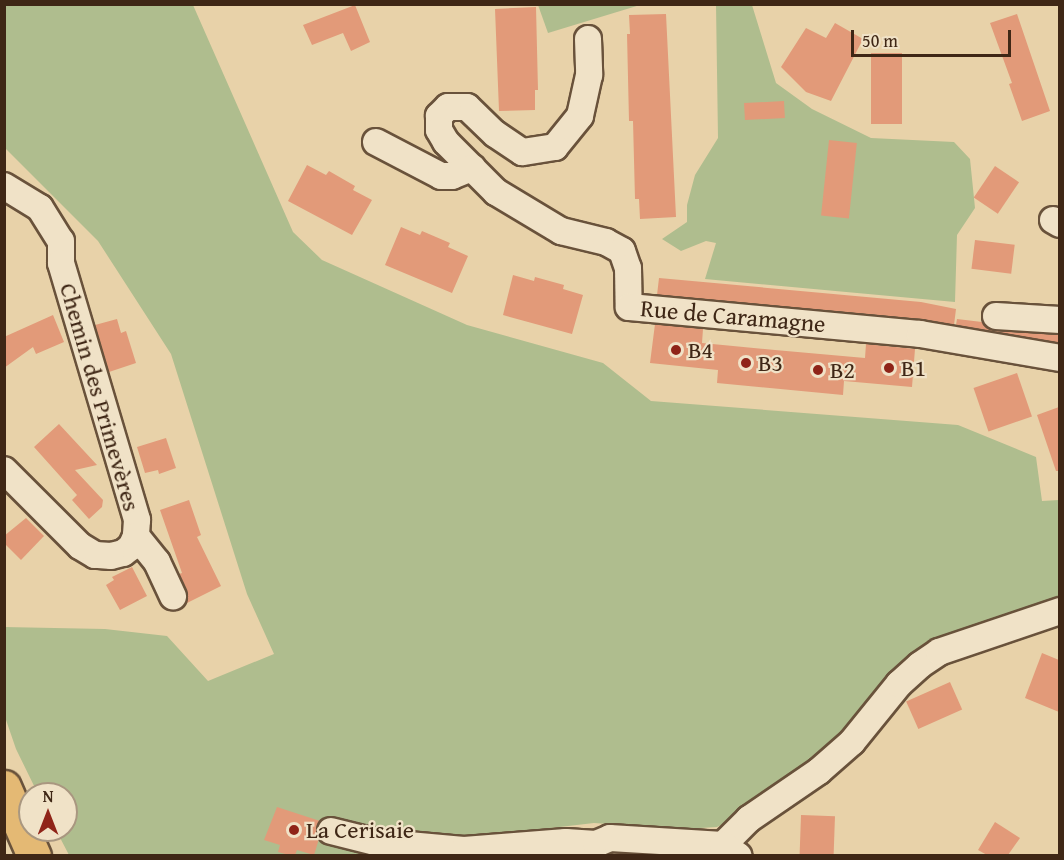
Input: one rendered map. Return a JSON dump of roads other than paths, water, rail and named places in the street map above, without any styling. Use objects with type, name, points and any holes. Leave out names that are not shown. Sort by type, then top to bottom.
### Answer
[{"type":"highway","points":[[4,787],[34,855]]},
{"type":"street","name":"Rue de Caramagne","points":[[588,39],[589,75],[580,116],[555,147],[522,152],[495,134],[467,107],[448,107],[439,116],[439,130],[446,142],[496,192],[561,231],[606,242],[622,251],[628,268],[629,307],[921,334],[1059,358]]},
{"type":"street","points":[[376,142],[441,176],[472,168]]},
{"type":"street","name":"Chemin des Primevères","points":[[4,186],[24,196],[47,217],[61,241],[61,263],[137,520],[136,536],[131,547],[123,553],[95,555],[66,534],[4,470]]},
{"type":"street","points":[[996,316],[1059,320]]},
{"type":"street","points":[[136,536],[157,562],[173,596]]},
{"type":"street","points":[[331,831],[375,842],[464,850],[566,842],[592,850],[610,838],[731,850],[749,819],[819,771],[852,742],[899,684],[920,665],[939,652],[1059,611]]},
{"type":"place","name":"B4","points":[[676,350]]},
{"type":"place","name":"B3","points":[[746,363]]},
{"type":"place","name":"B1","points":[[889,368]]},
{"type":"place","name":"B2","points":[[818,370]]},
{"type":"place","name":"La Cerisaie","points":[[294,830]]}]
